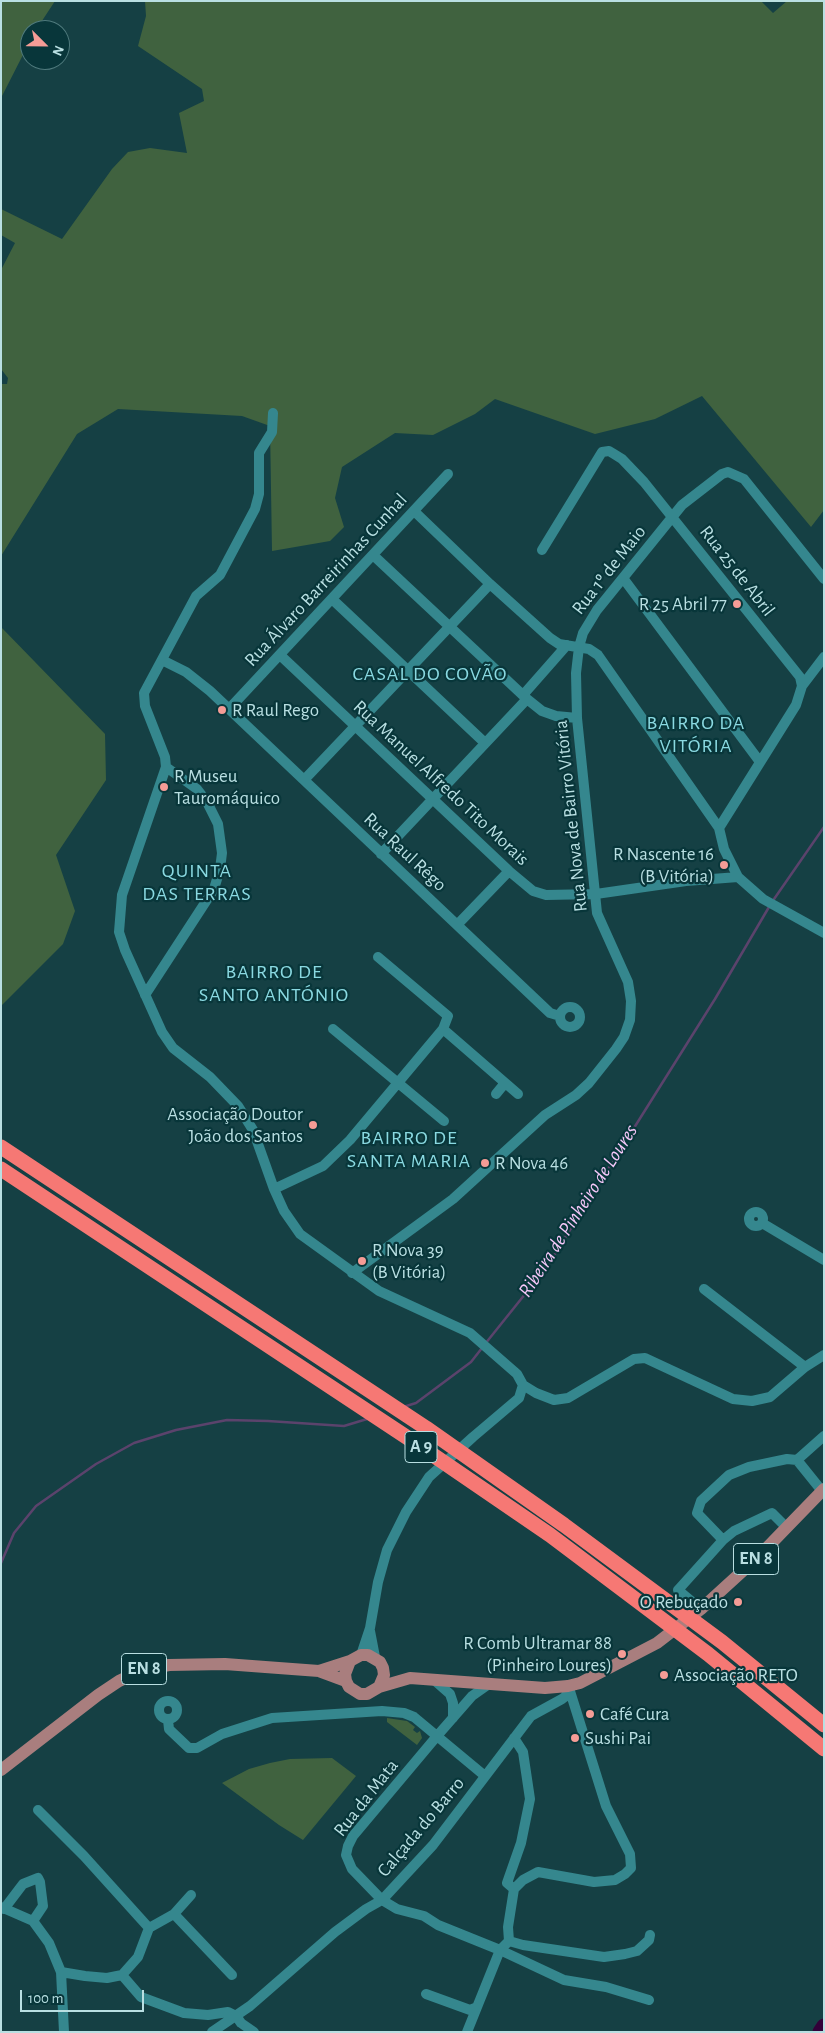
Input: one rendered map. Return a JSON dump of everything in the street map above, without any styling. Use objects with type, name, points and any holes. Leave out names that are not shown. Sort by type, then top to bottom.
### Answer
[{"type":"highway","name":"A 9","points":[[1,1147],[426,1428],[556,1519],[722,1642],[824,1725]]},
{"type":"highway","name":"A 9","points":[[1,1169],[414,1442],[550,1535],[708,1654],[824,1749]]},
{"type":"main road","name":"EN 8","points":[[383,1668],[410,1678],[545,1688],[568,1686],[596,1676],[650,1647],[701,1609],[758,1557],[823,1490]]},
{"type":"main road","name":"EN 8","points":[[319,1671],[362,1655]]},
{"type":"main road","points":[[362,1655],[375,1657],[383,1668],[384,1675],[379,1687]]},
{"type":"main road","points":[[346,1680],[345,1674],[350,1661]]},
{"type":"main road","name":"EN 8","points":[[1,1770],[98,1694],[142,1670],[170,1665],[216,1664],[319,1671],[346,1680],[349,1687],[360,1694],[374,1692],[379,1687],[410,1678]]},
{"type":"street","points":[[273,413],[272,432],[260,453],[259,494],[255,509],[220,575],[196,596],[144,693],[145,706],[165,757],[166,766],[122,895],[119,932],[125,950],[162,1032],[173,1048],[210,1077],[238,1106],[253,1130],[284,1211],[300,1234],[379,1291],[476,1338],[516,1374],[523,1385],[536,1393],[554,1400],[568,1398],[634,1359],[645,1358],[733,1399],[752,1401],[770,1397],[805,1367],[824,1355]]},
{"type":"street","name":"Rua 25 de Abril","points":[[542,550],[602,452],[609,451],[622,459],[672,517],[800,677],[802,686]]},
{"type":"street","name":"Rua 1º de Maio","points":[[579,647],[583,633],[610,593],[682,505],[722,474],[728,472],[744,478],[824,579]]},
{"type":"street","name":"Rua Álvaro Barreirinhas Cunhal","points":[[229,709],[448,474]]},
{"type":"street","points":[[414,511],[550,638],[559,644],[589,648],[598,655],[719,828],[724,849],[738,877],[762,899],[824,933]]},
{"type":"street","points":[[373,555],[542,711],[556,716],[577,718]]},
{"type":"street","points":[[623,578],[760,762]]},
{"type":"street","points":[[304,780],[490,584]]},
{"type":"street","points":[[332,599],[484,743]]},
{"type":"street","points":[[381,854],[525,697],[567,645]]},
{"type":"street","name":"Rua Nova de Bairro Vitória","points":[[352,1273],[453,1199],[545,1115],[576,1095],[589,1083],[624,1037],[630,1020],[631,1002],[628,982],[597,913],[577,718],[576,674],[579,647]]},
{"type":"street","name":"Rua Manuel Alfredo Tito Morais","points":[[280,655],[526,886],[546,895],[596,894],[686,881],[738,877]]},
{"type":"street","points":[[719,828],[796,705],[802,686],[824,657]]},
{"type":"street","name":"Rua Raul Rêgo","points":[[162,660],[186,672],[210,691],[550,1014],[560,1016]]},
{"type":"street","points":[[145,995],[214,889],[222,854],[218,824],[207,802],[197,788],[166,766]]},
{"type":"street","points":[[456,925],[509,871]]},
{"type":"street","points":[[274,1189],[323,1166],[350,1140],[443,1029],[448,1016],[378,956]]},
{"type":"street","points":[[333,1029],[444,1121]]},
{"type":"street","points":[[443,1029],[518,1094]]},
{"type":"street","points":[[496,1094],[505,1083]]},
{"type":"street","points":[[762,1223],[824,1260]]},
{"type":"street","points":[[704,1289],[805,1367]]},
{"type":"street","points":[[362,1655],[370,1628],[373,1604],[387,1550],[406,1512],[429,1478],[473,1437],[520,1398],[523,1385]]},
{"type":"street","points":[[797,1460],[824,1436]]},
{"type":"street","points":[[723,1540],[697,1514],[701,1501],[729,1476],[749,1467],[788,1459],[797,1460],[823,1490]]},
{"type":"street","points":[[701,1609],[678,1590],[723,1540],[734,1531],[772,1513],[786,1527]]},
{"type":"street","points":[[370,1628],[375,1657]]},
{"type":"street","points":[[433,1679],[450,1694],[453,1703],[453,1718]]},
{"type":"street","points":[[459,1681],[464,1687],[465,1692],[462,1708]]},
{"type":"street","name":"Rua da Mata","points":[[489,1684],[472,1696],[353,1836],[346,1855],[352,1869],[382,1900],[397,1909],[424,1916],[438,1925],[500,1950],[564,1980],[606,1988],[650,2000]]},
{"type":"street","points":[[467,2032],[500,1950],[509,1941],[508,1927],[514,1888],[523,1880],[538,1872],[594,1882],[615,1880],[631,1868],[630,1854],[606,1806],[568,1686]]},
{"type":"street","name":"Calçada do Barro","points":[[212,2032],[236,2016],[335,1932],[366,1909],[382,1900],[433,1845],[531,1716],[566,1696],[568,1686]]},
{"type":"street","points":[[168,1720],[169,1729],[189,1748],[197,1748],[222,1734],[272,1718],[382,1711],[404,1712],[414,1717],[485,1776]]},
{"type":"street","points":[[514,1738],[523,1752],[530,1799],[521,1843],[507,1883],[514,1888]]},
{"type":"street","points":[[38,1810],[84,1856],[149,1928]]},
{"type":"street","points":[[33,1921],[43,1906],[38,1878],[23,1884],[3,1908],[33,1921],[49,1943],[61,1972],[64,2032]]},
{"type":"street","points":[[61,1972],[107,1978],[122,1975],[138,1958],[149,1928],[174,1914],[191,1895]]},
{"type":"street","points":[[174,1914],[232,1975]]},
{"type":"street","points":[[509,1941],[523,1945],[604,1957],[637,1951],[649,1940],[650,1935]]},
{"type":"street","points":[[122,1975],[141,1997],[184,2013],[208,2015],[228,2012],[236,2016],[241,2023],[254,2032]]},
{"type":"street","points":[[426,1994],[470,2010],[476,2008]]},
{"type":"green space","points":[[1,1],[55,1],[43,20],[20,20],[20,61],[1,98]]},
{"type":"green space","points":[[145,1],[761,1],[773,13],[787,1],[824,1],[824,510],[811,527],[702,396],[655,419],[595,434],[495,399],[475,414],[433,435],[395,433],[342,467],[335,498],[344,527],[330,541],[272,551],[270,426],[242,416],[118,409],[77,434],[1,556],[1,384],[7,384],[8,378],[1,369],[1,270],[15,243],[1,235],[1,209],[62,239],[112,169],[128,152],[150,148],[187,153],[179,113],[204,101],[202,89],[138,46],[146,16]]},
{"type":"green space","points":[[342,557],[348,563],[336,577],[329,571]]},
{"type":"green space","points":[[1,627],[105,734],[106,780],[56,855],[75,911],[63,944],[1,1006]]},
{"type":"green space","points":[[387,1718],[407,1721],[415,1727],[413,1730],[417,1733],[420,1731],[422,1738],[417,1745],[387,1722]]},
{"type":"green space","points":[[332,1758],[356,1776],[303,1840],[279,1825],[222,1783],[249,1769],[270,1763],[290,1759]]},
{"type":"waterway","name":"Ribeira de Pinheiro de Loures","points":[[772,902],[824,827]]},
{"type":"waterway","name":"Ribeira de Pinheiro de Loures","points":[[485,1344],[546,1268],[715,999],[769,907]]},
{"type":"waterway","name":"Ribeira de Pinheiro de Loures","points":[[403,1407],[416,1403],[471,1362],[482,1348]]},
{"type":"waterway","name":"Ribeira de Pinheiro de Loures","points":[[1,1563],[14,1533],[36,1506],[96,1464],[134,1443],[176,1430],[227,1420],[344,1426],[367,1419]]},
{"type":"waterway","points":[[820,2032],[824,2026]]},
{"type":"place","name":"R 25 Abril 77","points":[[737,604]]},
{"type":"place","name":"R Raul Rego","points":[[222,710]]},
{"type":"place","name":"R Museu Tauromáquico","points":[[164,787]]},
{"type":"place","name":"R Nascente 16 (B Vitória)","points":[[724,865]]},
{"type":"place","name":"Associação Doutor João dos Santos","points":[[313,1125]]},
{"type":"place","name":"R Nova 46","points":[[485,1163]]},
{"type":"place","name":"R Nova 39 (B Vitória)","points":[[362,1261]]},
{"type":"place","name":"O Rebuçado","points":[[738,1602]]},
{"type":"place","name":"R Comb Ultramar 88 (Pinheiro Loures)","points":[[622,1654]]},
{"type":"place","name":"Associação RETO","points":[[664,1675]]},
{"type":"place","name":"Café Cura","points":[[590,1714]]},
{"type":"place","name":"Sushi Pai","points":[[575,1738]]},
{"type":"district","name":"CASAL DO COVÃO","points":[[430,674]]},
{"type":"district","name":"BAIRRO DA VITÓRIA","points":[[696,734]]},
{"type":"district","name":"QUINTA DAS TERRAS","points":[[197,882]]},
{"type":"district","name":"BAIRRO DE SANTO ANTÓNIO","points":[[274,984]]},
{"type":"district","name":"BAIRRO DE SANTA MARIA","points":[[409,1150]]}]
